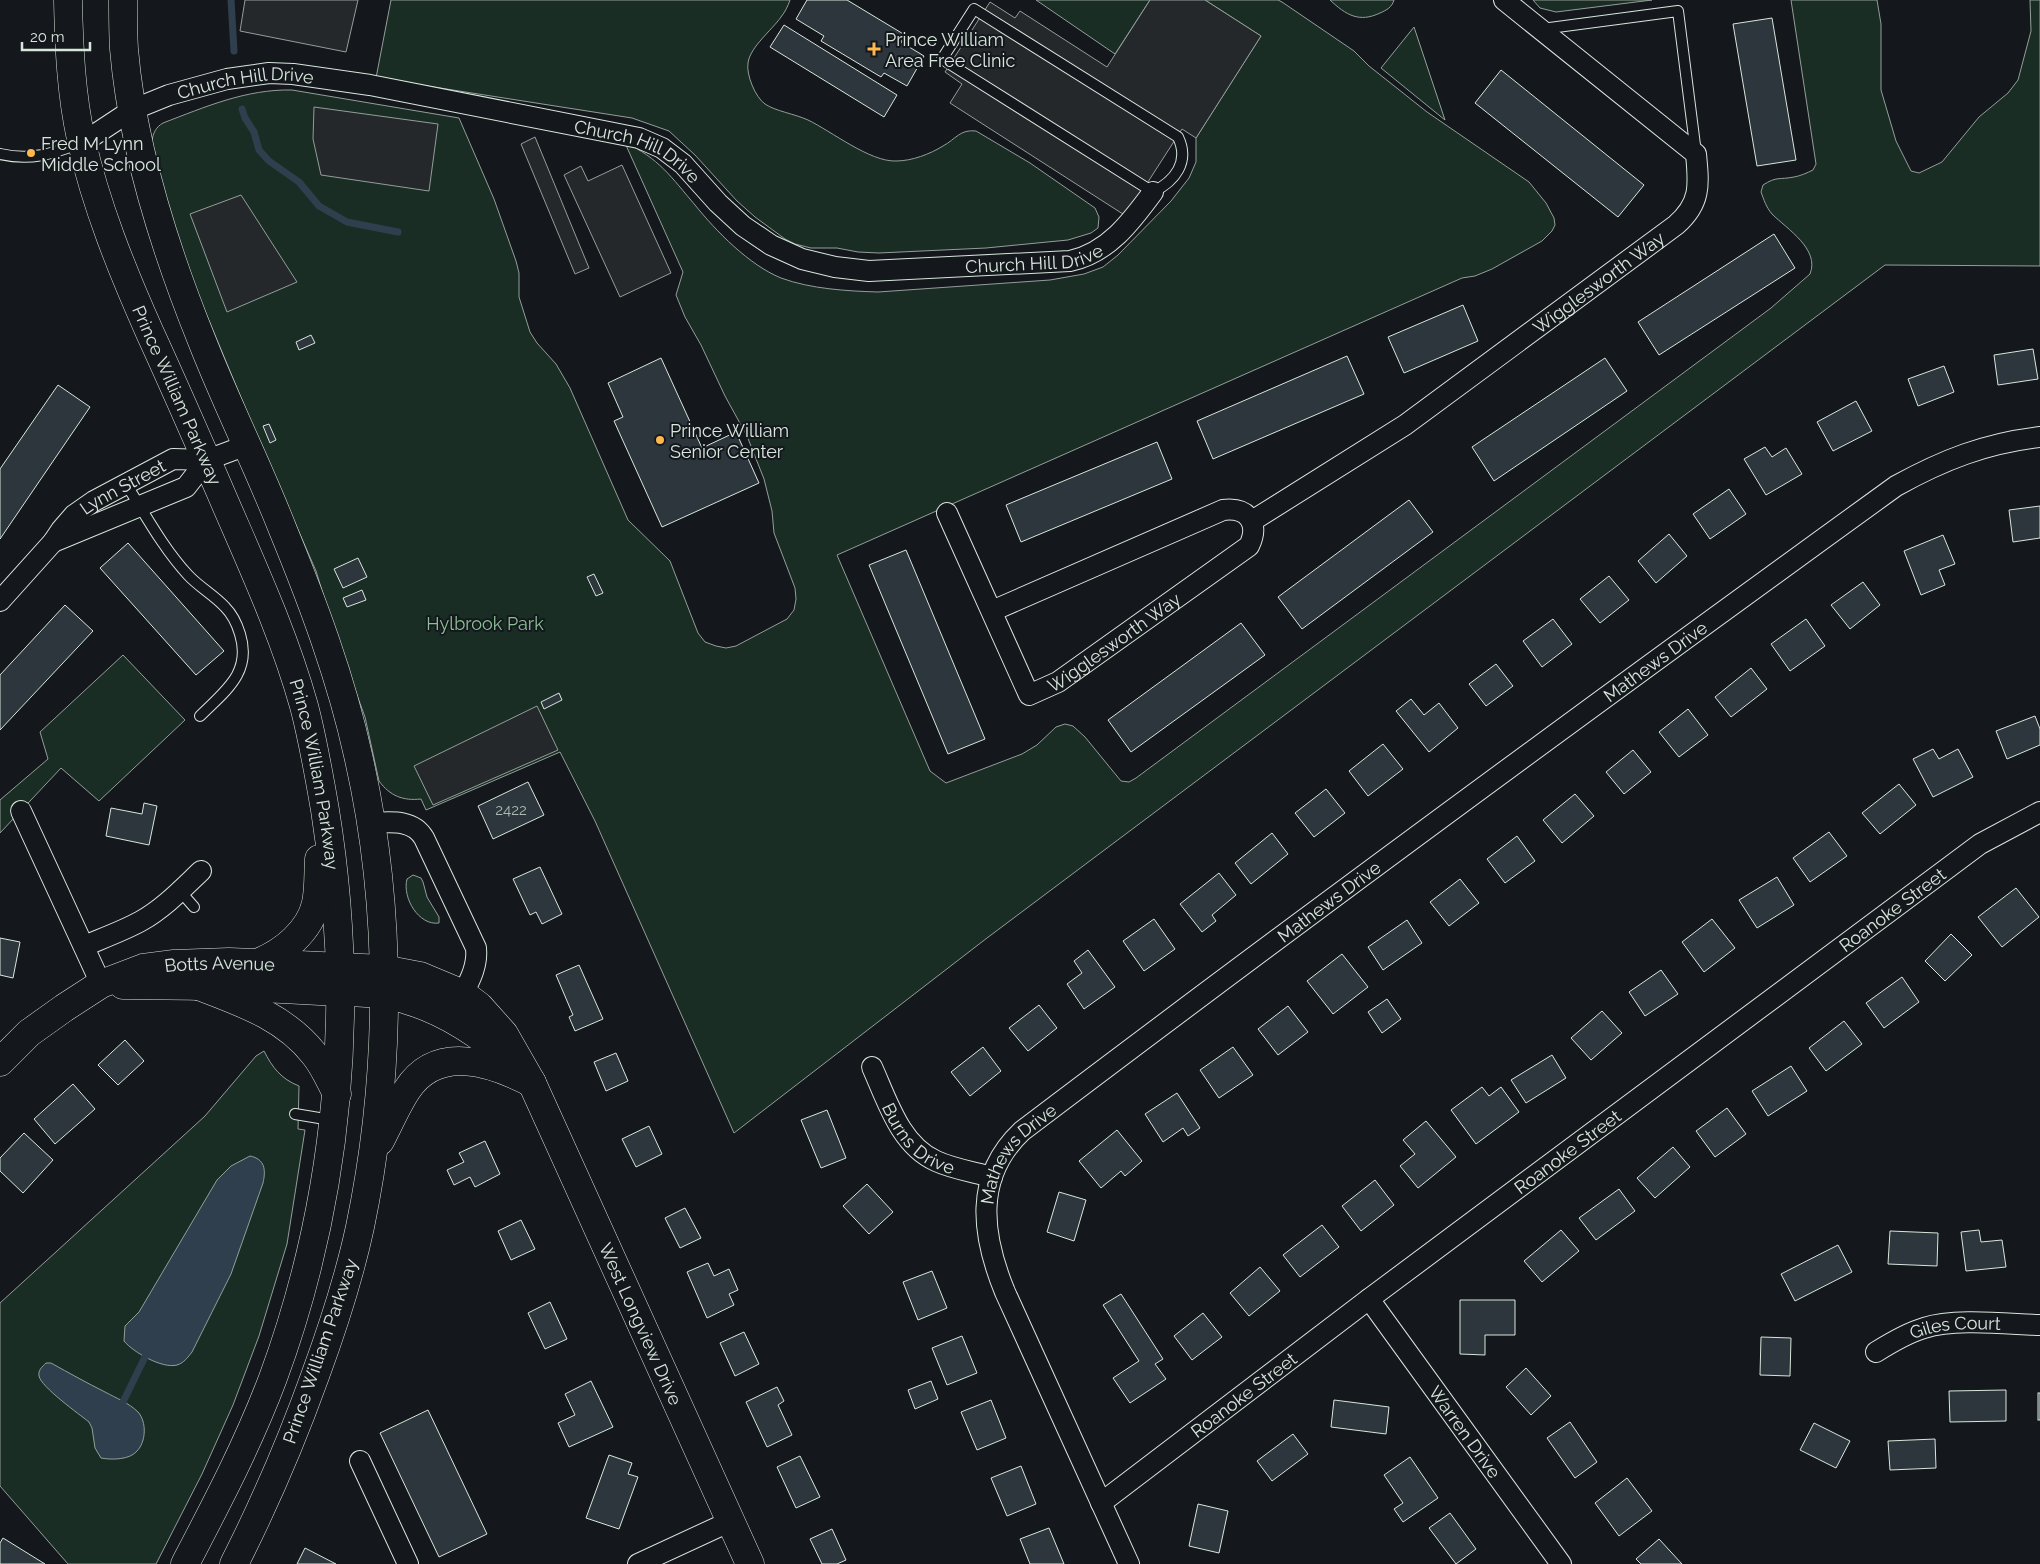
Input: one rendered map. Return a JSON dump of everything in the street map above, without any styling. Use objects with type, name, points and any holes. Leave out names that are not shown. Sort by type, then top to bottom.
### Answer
[{"type":"main road","name":"Prince William Parkway","points":[[68,0],[70,66],[82,143],[101,210],[113,243],[272,611],[304,704],[319,772],[332,850],[341,979],[336,1107],[326,1183],[316,1230],[286,1339],[273,1378],[242,1451],[185,1564]]},
{"type":"main road","name":"Prince William Parkway","points":[[123,0],[124,49],[132,110],[162,230],[182,290],[214,372],[247,445],[304,582],[337,680],[359,757],[371,823],[382,921],[383,982],[379,1104],[373,1156],[352,1259],[323,1353],[278,1470],[234,1564]]},
{"type":"main road","points":[[257,963],[269,958],[286,946],[306,926],[312,915],[316,901],[323,800]]},
{"type":"main road","name":"Botts Avenue","points":[[0,1062],[29,1033],[64,1008],[101,984],[143,968],[174,964],[257,963],[341,979]]},
{"type":"main road","name":"West Longview Drive","points":[[341,979],[383,982],[420,976],[463,994],[479,1006],[504,1034],[532,1083],[750,1564]]},
{"type":"main road","name":"Botts Avenue","points":[[101,984],[249,986],[341,979]]},
{"type":"main road","name":"West Longview Drive","points":[[383,982],[406,999],[453,1018],[496,1048],[532,1083]]},
{"type":"main road","points":[[196,986],[250,1006],[286,1026],[314,1054],[324,1067],[336,1107]]},
{"type":"main road","points":[[373,1156],[407,1089],[426,1071],[439,1065],[463,1061],[482,1063],[511,1072],[532,1083]]},
{"type":"street","points":[[1504,0],[1696,154]]},
{"type":"street","name":"Church Hill Drive","points":[[82,143],[132,110],[169,96],[227,79],[269,73],[293,74],[370,85],[639,138],[662,148],[683,164],[724,209],[743,226],[771,245],[802,259],[835,267],[868,271],[1070,261],[1082,258],[1096,252],[1132,222],[1153,192]]},
{"type":"street","name":"Wigglesworth Way","points":[[947,513],[1029,694],[1058,682],[1249,546],[1254,536],[1252,521],[1406,426],[1676,225],[1688,213],[1696,197],[1699,180],[1696,154]]},
{"type":"street","name":"Mathews Drive","points":[[1129,1564],[994,1264],[986,1218],[992,1177],[1002,1155],[1022,1131],[1305,917],[1896,486],[1932,466],[1971,450],[2020,439],[2040,437]]},
{"type":"street","name":"Lynn Street","points":[[0,601],[53,542],[74,515],[94,501],[172,459],[207,460],[247,445]]},
{"type":"street","name":"Lynn Street","points":[[53,542],[186,487],[207,460]]},
{"type":"street","points":[[992,611],[1223,510],[1234,509],[1244,513],[1252,521]]},
{"type":"street","points":[[21,811],[101,984]]},
{"type":"street","name":"Roanoke Street","points":[[1101,1503],[1369,1299],[1980,844],[2040,812]]},
{"type":"street","points":[[371,823],[391,822],[415,827],[424,838],[476,948],[473,971],[463,994]]},
{"type":"street","points":[[84,946],[143,920],[180,891],[201,871]]},
{"type":"street","name":"Burns Drive","points":[[872,1066],[900,1127],[920,1151],[936,1161],[992,1177]]},
{"type":"street","name":"Warren Drive","points":[[1369,1299],[1561,1564]]},
{"type":"street","name":"Giles Court","points":[[1876,1352],[1903,1335],[1927,1327],[1955,1323],[2040,1325]]},
{"type":"street","points":[[360,1461],[408,1564]]},
{"type":"street","points":[[638,1564],[731,1521]]},
{"type":"lane","points":[[974,9],[1178,137],[1182,150],[1181,166],[1172,179],[1153,192],[942,59],[974,9]]},
{"type":"lane","points":[[1541,29],[1678,11],[1696,154]]},
{"type":"lane","points":[[0,154],[17,158],[51,155],[82,143]]},
{"type":"lane","points":[[126,484],[166,546],[189,576],[226,608],[238,626],[244,656],[242,669],[236,679],[200,716]]},
{"type":"lane","points":[[180,891],[194,907]]},
{"type":"lane","points":[[295,1114],[336,1107]]},
{"type":"green space","points":[[391,0],[790,0],[777,22],[753,51],[748,63],[748,73],[752,85],[761,101],[765,104],[774,109],[808,120],[851,145],[875,157],[886,160],[902,161],[921,156],[938,149],[962,133],[976,131],[1030,163],[1095,208],[1099,217],[1098,228],[1091,233],[1068,240],[986,248],[879,253],[837,248],[811,248],[795,244],[755,217],[737,201],[695,155],[669,131],[632,118],[376,78]]},
{"type":"green space","points":[[1036,0],[1150,0],[1115,54]]},
{"type":"green space","name":"Hylbrook Park","points":[[1205,0],[1278,0],[1282,2],[1354,51],[1369,66],[1427,112],[1529,182],[1546,203],[1554,218],[1555,225],[1542,241],[1492,269],[1475,276],[1462,278],[837,555],[930,771],[946,783],[1022,754],[1037,745],[1056,727],[1065,724],[1073,726],[1085,737],[1121,781],[1129,782],[1136,778],[1771,308],[1810,274],[1812,265],[1806,248],[1772,214],[1761,192],[1763,185],[1768,182],[1804,174],[1813,170],[1816,164],[1791,0],[1877,0],[1881,24],[1881,90],[1896,141],[1911,171],[1919,173],[1942,162],[1979,117],[2008,93],[2018,80],[2031,31],[2030,0],[2040,0],[2040,266],[1885,265],[987,938],[734,1133],[595,821],[560,752],[426,810],[421,799],[408,799],[392,794],[379,781],[365,717],[339,646],[316,571],[185,263],[162,183],[152,141],[154,133],[158,126],[163,123],[210,105],[258,92],[275,90],[292,90],[459,118],[494,199],[516,261],[519,273],[519,297],[530,332],[537,343],[556,364],[570,388],[628,520],[670,561],[698,633],[705,642],[726,648],[736,646],[787,619],[794,610],[795,588],[774,533],[772,511],[764,479],[747,436],[685,317],[676,295],[683,272],[625,143],[647,155],[664,169],[713,226],[745,256],[769,272],[793,282],[829,289],[878,292],[1050,280],[1084,274],[1103,267],[1118,255],[1171,201],[1189,178],[1196,162],[1196,138],[1261,36]]},
{"type":"green space","points":[[1330,0],[1394,0],[1392,5],[1383,12],[1372,16],[1359,17],[1347,13]]},
{"type":"green space","points":[[1533,0],[1652,0],[1556,12],[1540,8]]},
{"type":"green space","points":[[1414,27],[1445,120],[1381,68]]},
{"type":"green space","points":[[123,655],[185,720],[99,801],[61,768],[0,833],[0,800],[48,759],[40,732]]},
{"type":"green space","points":[[413,875],[421,878],[427,897],[439,917],[439,923],[425,920],[410,902],[406,886],[407,879]]},
{"type":"green space","points":[[264,1051],[278,1072],[287,1080],[299,1086],[298,1129],[305,1130],[287,1244],[259,1336],[233,1405],[202,1474],[156,1564],[68,1564],[0,1486],[0,1303],[205,1116],[256,1056]]},
{"type":"shaded area","points":[[245,0],[358,0],[346,52],[240,31]]},
{"type":"shaded area","points":[[1150,0],[1205,0],[1261,36],[1196,138],[1182,129],[1126,216],[950,103],[962,84],[945,72],[990,2],[1015,18],[1020,11],[1107,67]]},
{"type":"shaded area","points":[[314,107],[438,124],[429,191],[321,175],[313,139]]},
{"type":"shaded area","points":[[535,137],[589,268],[575,274],[521,144]]},
{"type":"shaded area","points":[[622,165],[671,273],[620,297],[564,175],[581,166],[588,181]]},
{"type":"shaded area","points":[[241,195],[297,282],[227,312],[190,214]]},
{"type":"shaded area","points":[[537,706],[558,750],[433,805],[414,766]]},
{"type":"water","points":[[250,1156],[259,1160],[263,1166],[263,1183],[231,1274],[192,1352],[184,1361],[171,1366],[148,1359],[124,1341],[125,1326],[139,1312],[217,1180],[231,1166]]},
{"type":"water","points":[[46,1363],[51,1363],[131,1406],[138,1412],[143,1421],[144,1437],[140,1447],[134,1454],[125,1458],[101,1458],[95,1448],[92,1428],[89,1422],[69,1407],[41,1381],[39,1372]]},
{"type":"building","name":"Prince William Area Free Clinic","points":[[807,0],[847,0],[905,35],[901,42],[924,56],[907,86],[884,73],[881,77],[821,41],[824,36],[796,19]]},
{"type":"building","points":[[1772,18],[1796,160],[1757,166],[1733,24]]},
{"type":"building","points":[[784,25],[897,95],[884,117],[770,47]]},
{"type":"building","points":[[1501,70],[1644,185],[1618,217],[1475,103]]},
{"type":"building","points":[[1774,234],[1795,268],[1659,355],[1638,322]]},
{"type":"building","points":[[1463,305],[1478,341],[1404,373],[1388,337]]},
{"type":"building","points":[[311,335],[315,343],[299,350],[296,342]]},
{"type":"building","points":[[2033,349],[2038,379],[1998,385],[1994,355]]},
{"type":"building","points":[[1347,356],[1364,394],[1213,459],[1197,421]]},
{"type":"building","name":"Prince William Senior Center","points":[[661,358],[702,448],[736,432],[759,483],[662,527],[614,421],[623,417],[608,383]]},
{"type":"building","points":[[1605,358],[1627,391],[1494,481],[1472,447]]},
{"type":"building","points":[[1944,366],[1954,392],[1918,406],[1908,379]]},
{"type":"building","points":[[58,385],[90,407],[0,539],[0,469]]},
{"type":"building","points":[[1856,401],[1872,431],[1833,451],[1817,422]]},
{"type":"building","points":[[269,424],[276,440],[270,443],[263,426]]},
{"type":"building","points":[[1157,442],[1172,479],[1021,542],[1006,505]]},
{"type":"building","points":[[1765,447],[1772,457],[1786,448],[1802,474],[1766,495],[1744,459]]},
{"type":"building","points":[[1729,489],[1746,514],[1710,539],[1693,514]]},
{"type":"building","points":[[1409,500],[1433,532],[1302,629],[1278,597]]},
{"type":"building","points":[[2040,506],[2040,538],[2013,542],[2009,510]]},
{"type":"building","points":[[1669,534],[1687,556],[1656,583],[1638,561]]},
{"type":"building","points":[[1943,535],[1955,564],[1939,570],[1945,585],[1921,595],[1904,551]]},
{"type":"building","points":[[128,543],[224,651],[196,675],[100,568]]},
{"type":"building","points":[[906,550],[985,739],[948,754],[869,565]]},
{"type":"building","points":[[358,558],[367,577],[343,588],[334,569]]},
{"type":"building","points":[[594,574],[603,593],[596,596],[587,577]]},
{"type":"building","points":[[1609,576],[1629,600],[1600,623],[1580,599]]},
{"type":"building","points":[[1863,582],[1880,605],[1850,629],[1831,605]]},
{"type":"building","points":[[362,590],[366,600],[347,607],[343,598]]},
{"type":"building","points":[[65,605],[93,631],[0,730],[0,675]]},
{"type":"building","points":[[1553,619],[1572,644],[1542,667],[1523,641]]},
{"type":"building","points":[[1806,619],[1825,646],[1790,671],[1771,644]]},
{"type":"building","points":[[1241,623],[1265,655],[1131,752],[1108,720]]},
{"type":"building","points":[[1496,664],[1513,686],[1486,706],[1469,684]]},
{"type":"building","points":[[1751,668],[1767,689],[1731,717],[1715,697]]},
{"type":"building","points":[[559,693],[562,700],[544,709],[541,702]]},
{"type":"building","points":[[1411,699],[1424,715],[1439,703],[1458,728],[1429,752],[1396,711]]},
{"type":"building","points":[[1688,709],[1708,735],[1679,757],[1659,732]]},
{"type":"building","points":[[2035,716],[2040,729],[2040,745],[2007,759],[1996,731]]},
{"type":"building","points":[[1383,744],[1403,769],[1368,796],[1349,771]]},
{"type":"building","points":[[1933,749],[1939,759],[1958,749],[1973,777],[1933,797],[1913,759]]},
{"type":"building","points":[[1633,750],[1651,772],[1624,794],[1606,772]]},
{"type":"building","points":[[528,782],[544,815],[493,839],[478,806]]},
{"type":"building","points":[[1899,784],[1916,805],[1880,834],[1862,813]]},
{"type":"building","points":[[1326,789],[1345,813],[1314,837],[1295,813]]},
{"type":"building","points":[[1575,794],[1594,816],[1562,843],[1543,820]]},
{"type":"building","points":[[144,803],[157,806],[149,845],[106,836],[111,808],[142,814]]},
{"type":"building","points":[[1829,832],[1847,856],[1810,882],[1793,858]]},
{"type":"building","points":[[1272,833],[1288,854],[1251,884],[1235,863]]},
{"type":"building","points":[[1517,836],[1535,861],[1505,883],[1487,859]]},
{"type":"building","points":[[540,867],[562,914],[542,924],[536,912],[530,915],[513,879]]},
{"type":"building","points":[[1219,873],[1236,895],[1212,915],[1216,921],[1202,932],[1180,904]]},
{"type":"building","points":[[1777,877],[1794,905],[1757,928],[1739,900]]},
{"type":"building","points":[[1460,879],[1479,903],[1449,926],[1430,902]]},
{"type":"building","points":[[2016,888],[2039,917],[2002,947],[1978,917]]},
{"type":"building","points":[[1154,919],[1175,949],[1144,971],[1123,941]]},
{"type":"building","points":[[1712,919],[1735,948],[1704,972],[1682,942]]},
{"type":"building","points":[[1407,920],[1422,943],[1383,970],[1368,947]]},
{"type":"building","points":[[1951,934],[1972,955],[1945,981],[1925,961]]},
{"type":"building","points":[[0,938],[20,942],[13,978],[0,975]]},
{"type":"building","points":[[1088,950],[1115,987],[1084,1009],[1067,984],[1082,973],[1074,961]]},
{"type":"building","points":[[1342,954],[1368,987],[1333,1014],[1307,981]]},
{"type":"building","points":[[579,965],[603,1019],[575,1031],[569,1017],[573,1015],[556,975]]},
{"type":"building","points":[[1661,970],[1678,994],[1645,1016],[1629,992]]},
{"type":"building","points":[[1902,977],[1919,1002],[1884,1028],[1866,1003]]},
{"type":"building","points":[[1387,999],[1401,1019],[1382,1033],[1368,1012]]},
{"type":"building","points":[[1039,1005],[1057,1028],[1028,1051],[1009,1028]]},
{"type":"building","points":[[1288,1006],[1308,1032],[1278,1055],[1258,1029]]},
{"type":"building","points":[[1602,1011],[1622,1033],[1591,1060],[1571,1038]]},
{"type":"building","points":[[1844,1021],[1862,1044],[1826,1071],[1809,1048]]},
{"type":"building","points":[[125,1040],[144,1061],[118,1085],[98,1065]]},
{"type":"building","points":[[983,1047],[1001,1071],[970,1096],[951,1072]]},
{"type":"building","points":[[1233,1047],[1253,1075],[1219,1098],[1200,1070]]},
{"type":"building","points":[[616,1053],[628,1081],[606,1091],[594,1062]]},
{"type":"building","points":[[1552,1055],[1566,1078],[1526,1103],[1511,1080]]},
{"type":"building","points":[[1791,1066],[1807,1091],[1768,1116],[1752,1091]]},
{"type":"building","points":[[73,1084],[95,1109],[55,1144],[34,1119]]},
{"type":"building","points":[[1482,1087],[1489,1096],[1501,1087],[1519,1112],[1476,1144],[1451,1110]]},
{"type":"building","points":[[1177,1093],[1200,1128],[1188,1136],[1183,1128],[1163,1142],[1145,1114]]},
{"type":"building","points":[[1727,1108],[1746,1134],[1715,1157],[1696,1131]]},
{"type":"building","points":[[827,1110],[846,1158],[821,1168],[801,1120]]},
{"type":"building","points":[[1426,1121],[1456,1157],[1418,1188],[1400,1166],[1415,1154],[1403,1140]]},
{"type":"building","points":[[649,1126],[662,1154],[636,1167],[622,1139]]},
{"type":"building","points":[[1117,1130],[1142,1161],[1125,1176],[1121,1171],[1101,1188],[1079,1161]]},
{"type":"building","points":[[24,1133],[53,1160],[23,1193],[0,1171],[0,1158]]},
{"type":"building","points":[[485,1141],[500,1174],[475,1187],[470,1177],[454,1185],[447,1170],[464,1162],[459,1153]]},
{"type":"building","points":[[1673,1147],[1690,1167],[1655,1198],[1637,1178]]},
{"type":"building","points":[[1375,1180],[1394,1205],[1361,1231],[1342,1206]]},
{"type":"building","points":[[867,1184],[893,1212],[869,1234],[843,1206]]},
{"type":"building","points":[[1619,1189],[1635,1211],[1596,1240],[1579,1218]]},
{"type":"building","points":[[1059,1192],[1086,1200],[1074,1241],[1047,1232]]},
{"type":"building","points":[[685,1208],[701,1238],[680,1248],[665,1218]]},
{"type":"building","points":[[521,1220],[535,1249],[511,1260],[498,1231]]},
{"type":"building","points":[[1322,1225],[1339,1247],[1300,1277],[1283,1255]]},
{"type":"building","points":[[1561,1230],[1579,1251],[1542,1282],[1524,1261]]},
{"type":"building","points":[[1979,1230],[1981,1242],[2002,1240],[2006,1267],[1966,1271],[1961,1232]]},
{"type":"building","points":[[1890,1231],[1938,1233],[1937,1266],[1888,1264]]},
{"type":"building","points":[[1838,1245],[1852,1272],[1795,1301],[1781,1274]]},
{"type":"building","points":[[708,1263],[714,1276],[729,1269],[738,1290],[729,1294],[734,1305],[707,1318],[687,1272]]},
{"type":"building","points":[[1260,1267],[1280,1291],[1249,1316],[1230,1293]]},
{"type":"building","points":[[932,1271],[947,1308],[918,1320],[903,1282]]},
{"type":"building","points":[[1121,1294],[1163,1359],[1155,1364],[1166,1379],[1130,1403],[1113,1378],[1139,1361],[1103,1305]]},
{"type":"building","points":[[1460,1300],[1515,1300],[1515,1335],[1485,1335],[1485,1355],[1460,1354]]},
{"type":"building","points":[[550,1302],[567,1339],[545,1349],[528,1313]]},
{"type":"building","points":[[1203,1313],[1222,1337],[1192,1360],[1174,1336]]},
{"type":"building","points":[[744,1332],[759,1364],[735,1376],[720,1343]]},
{"type":"building","points":[[962,1336],[977,1373],[947,1385],[932,1348]]},
{"type":"building","points":[[1761,1337],[1791,1338],[1790,1376],[1760,1375]]},
{"type":"building","points":[[1526,1368],[1551,1396],[1531,1415],[1506,1387]]},
{"type":"building","points":[[591,1381],[613,1427],[569,1447],[558,1423],[575,1415],[565,1394]]},
{"type":"building","points":[[931,1381],[938,1399],[915,1409],[908,1390]]},
{"type":"building","points":[[777,1387],[784,1401],[778,1405],[792,1435],[767,1447],[746,1402]]},
{"type":"building","points":[[2006,1390],[2006,1421],[1950,1422],[1949,1391]]},
{"type":"building","points":[[2038,1393],[2040,1393],[2040,1420],[2038,1420]]},
{"type":"building","points":[[991,1400],[1006,1438],[977,1450],[961,1412]]},
{"type":"building","points":[[1334,1400],[1389,1407],[1386,1434],[1331,1427]]},
{"type":"building","points":[[428,1410],[487,1534],[439,1557],[380,1433]]},
{"type":"building","points":[[1570,1422],[1597,1462],[1575,1478],[1547,1438]]},
{"type":"building","points":[[1814,1423],[1850,1441],[1836,1468],[1800,1450]]},
{"type":"building","points":[[1293,1434],[1308,1454],[1272,1481],[1257,1461]]},
{"type":"building","points":[[1935,1439],[1936,1468],[1890,1470],[1888,1441]]},
{"type":"building","points":[[609,1455],[632,1463],[628,1474],[638,1477],[619,1529],[586,1518]]},
{"type":"building","points":[[800,1456],[820,1497],[796,1508],[777,1467]]},
{"type":"building","points":[[1410,1457],[1438,1498],[1403,1522],[1394,1509],[1403,1503],[1384,1475]]},
{"type":"building","points":[[1021,1466],[1036,1504],[1007,1516],[991,1478]]},
{"type":"building","points":[[1627,1478],[1652,1511],[1619,1536],[1595,1503]]},
{"type":"building","points":[[1198,1504],[1228,1511],[1219,1553],[1189,1546]]},
{"type":"building","points":[[1450,1513],[1476,1549],[1456,1564],[1429,1528]]},
{"type":"building","points":[[1049,1528],[1064,1564],[1030,1564],[1020,1539]]},
{"type":"building","points":[[832,1529],[846,1560],[837,1564],[822,1564],[810,1539]]},
{"type":"building","points":[[3,1538],[45,1564],[0,1564],[0,1543]]},
{"type":"building","points":[[1659,1539],[1682,1564],[1641,1564],[1636,1559]]},
{"type":"building","points":[[305,1548],[336,1564],[297,1564]]},
{"type":"waterway","points":[[231,0],[234,51]]},
{"type":"waterway","points":[[242,109],[245,118],[254,132],[259,150],[269,161],[299,182],[319,206],[347,222],[398,232]]},
{"type":"waterway","points":[[123,1402],[145,1357]]},
{"type":"place","name":"Prince William Area Free Clinic","points":[[874,49]]},
{"type":"place","name":"Fred M Lynn Middle School","points":[[31,153]]},
{"type":"place","name":"Prince William Senior Center","points":[[660,440]]}]
